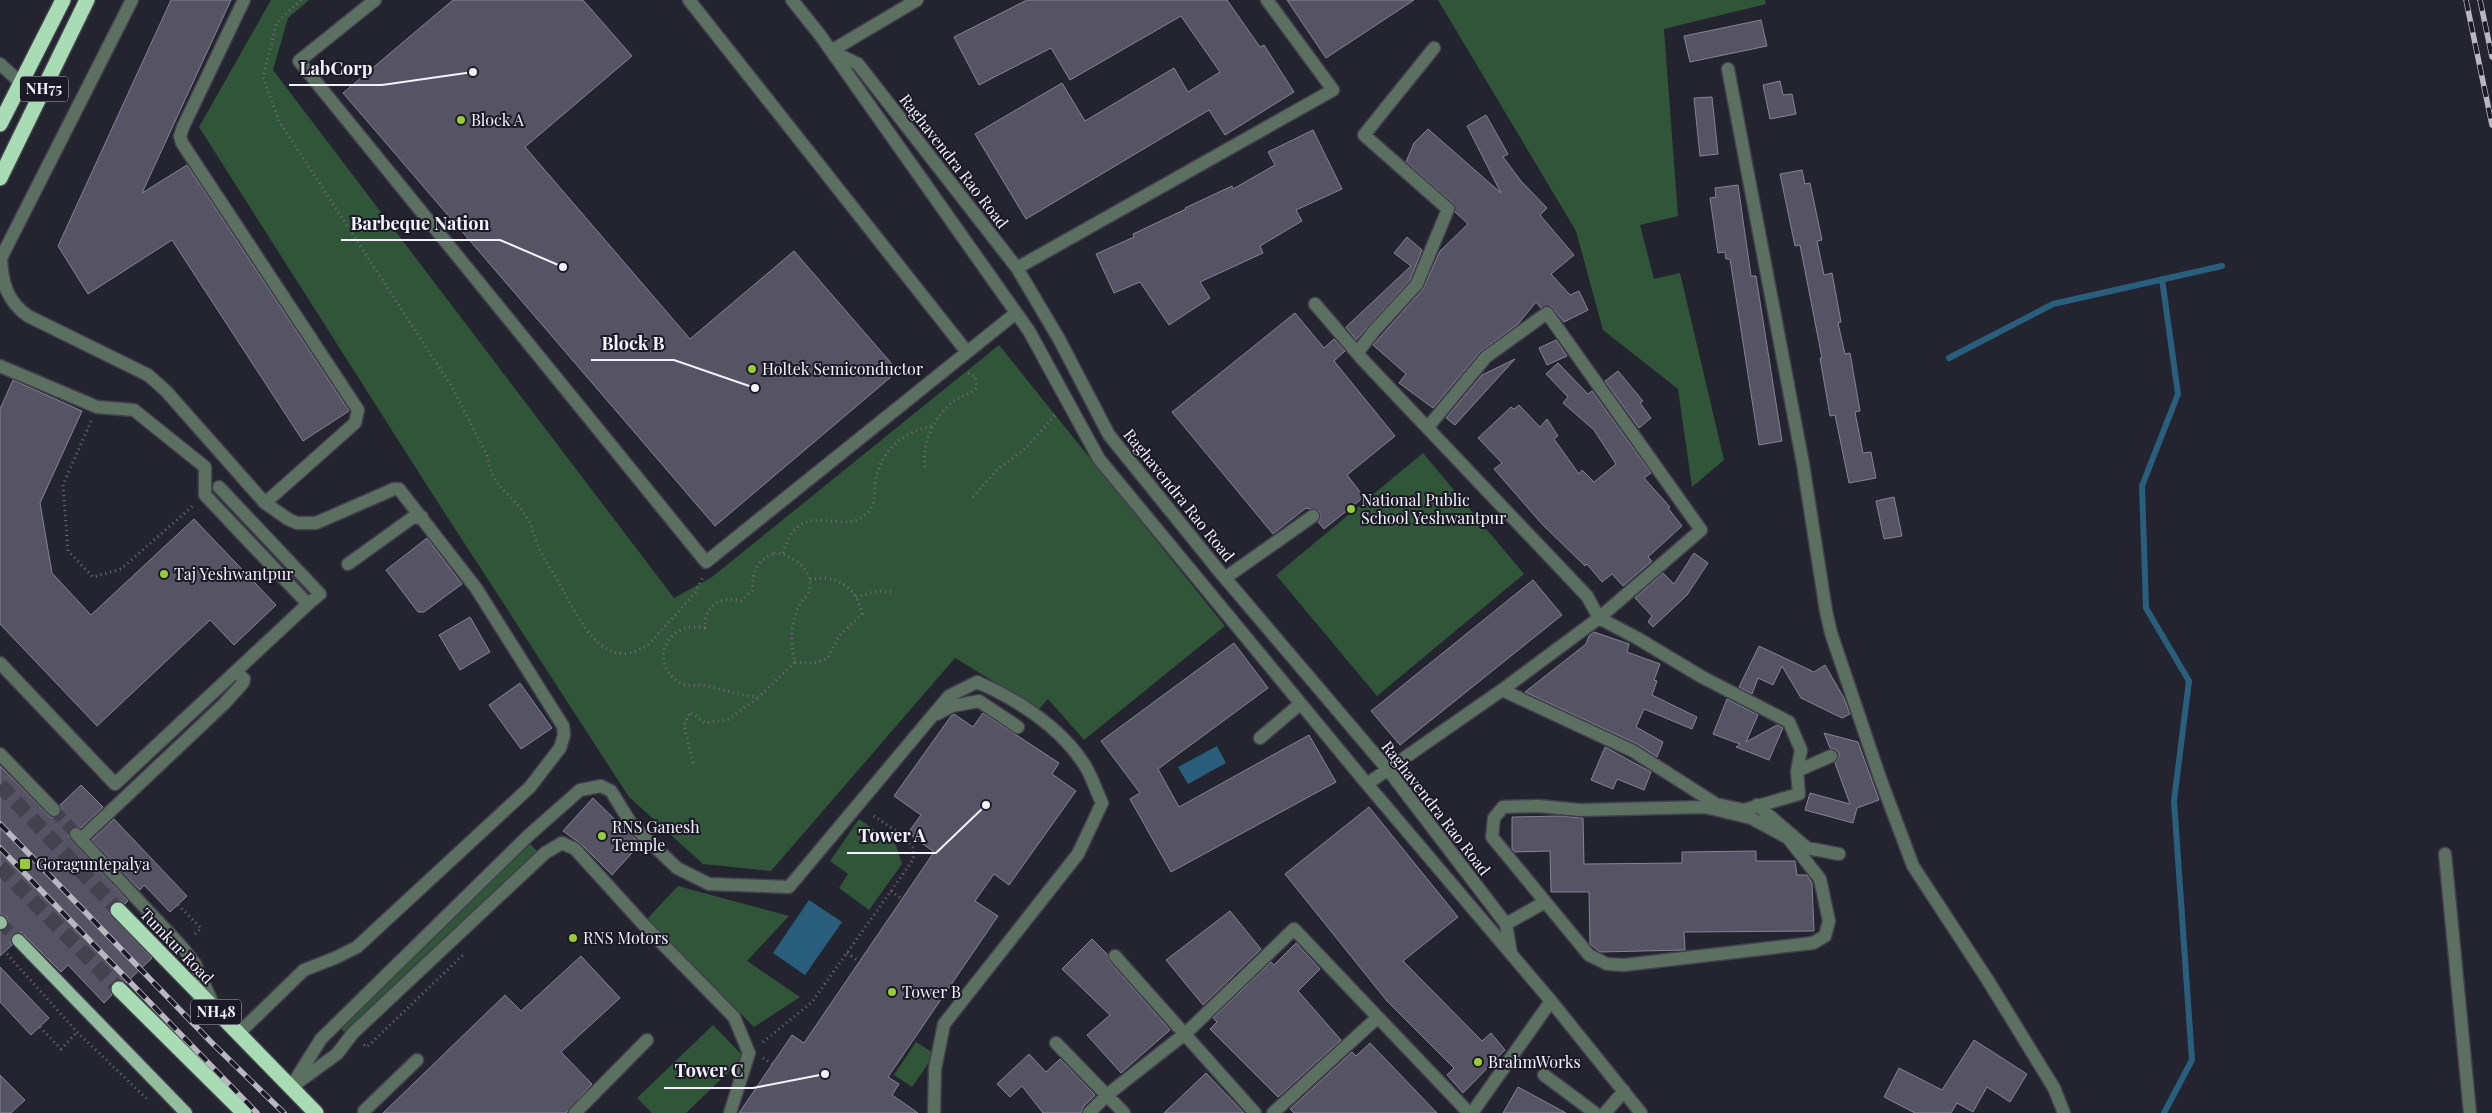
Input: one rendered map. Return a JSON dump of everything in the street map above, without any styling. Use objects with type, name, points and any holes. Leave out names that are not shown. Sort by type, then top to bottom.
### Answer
[{"type":"highway","name":"NH75","points":[[0,124],[63,0]]},
{"type":"highway","name":"NH75","points":[[0,178],[87,0]]},
{"type":"highway","name":"Tumkur Road","points":[[118,910],[316,1113]]},
{"type":"highway","points":[[119,989],[244,1113]]},
{"type":"main road","points":[[18,940],[186,1113]]},
{"type":"street","points":[[132,0],[2,258],[5,290],[19,309],[28,316],[148,375],[166,391],[265,503],[288,519],[306,524],[325,520],[394,489],[399,489],[476,588],[564,726],[564,736],[560,748],[530,787],[357,947],[304,970],[238,1034]]},
{"type":"street","points":[[244,0],[180,136],[182,143],[358,410],[355,423],[265,503]]},
{"type":"street","points":[[375,0],[299,61],[706,562],[1016,313]]},
{"type":"street","points":[[689,0],[967,352]]},
{"type":"street","name":"Raghavendra Rao Road","points":[[792,0],[831,50],[1016,313],[1028,331],[1099,459],[1300,704],[1551,1001],[1641,1113]]},
{"type":"street","points":[[831,50],[917,0]]},
{"type":"street","points":[[1017,268],[1333,90],[1267,0]]},
{"type":"street","points":[[1357,353],[1374,331],[1417,284],[1448,209],[1364,135],[1434,48]]},
{"type":"street","name":"Raghavendra Rao Road","points":[[831,50],[858,64],[1017,268],[1059,339],[1109,435],[1225,578],[1389,770],[1506,924],[1511,955]]},
{"type":"street","points":[[0,64],[21,83]]},
{"type":"street","points":[[1728,69],[1803,464],[1826,611],[1880,778],[1913,866],[1987,979],[2049,1080],[2064,1113]]},
{"type":"street","points":[[1315,304],[1357,353],[1529,538],[1587,596],[1599,618],[1638,638],[1702,677],[1789,722],[1801,750],[1797,771],[1799,794],[1744,810],[1716,804],[1633,751],[1502,690]]},
{"type":"street","points":[[1367,784],[1502,690],[1599,618],[1701,530],[1547,313],[1486,357],[1428,428]]},
{"type":"street","points":[[0,366],[97,407],[134,410],[205,467],[205,496],[308,604]]},
{"type":"street","points":[[0,663],[115,784],[320,594],[219,488]]},
{"type":"street","points":[[1225,578],[1313,516]]},
{"type":"street","points":[[348,564],[412,518],[422,517]]},
{"type":"street","points":[[216,1011],[191,958],[79,836],[224,704],[243,683],[244,679],[236,672]]},
{"type":"street","points":[[291,1087],[321,1039],[530,835],[580,790],[601,786],[611,791],[632,825],[677,868],[709,884],[789,887],[949,696],[977,682],[1004,693],[1064,738],[1085,765],[1102,803],[1078,854],[944,1024],[936,1069],[934,1113]]},
{"type":"street","points":[[931,718],[952,706],[978,701],[1018,727]]},
{"type":"street","points":[[1260,738],[1300,704]]},
{"type":"street","points":[[0,754],[54,810]]},
{"type":"street","points":[[1797,771],[1831,756]]},
{"type":"street","points":[[1757,805],[1807,848],[1839,854]]},
{"type":"street","points":[[1538,806],[1580,810],[1705,807],[1751,818],[1788,838],[1820,880],[1829,921],[1824,936],[1813,943],[1624,965],[1607,964],[1589,955],[1545,902],[1492,837],[1494,818],[1503,807],[1538,806]]},
{"type":"street","points":[[530,835],[545,853]]},
{"type":"street","points":[[291,1087],[337,1054],[353,1033],[545,853],[562,843],[575,849],[643,924],[734,1017],[748,1048],[744,1072],[730,1113]]},
{"type":"street","points":[[2445,854],[2470,1113]]},
{"type":"street","points":[[1506,924],[1545,902]]},
{"type":"street","points":[[1089,1113],[1107,1095],[1186,1033],[1294,929],[1470,1113],[1551,1001]]},
{"type":"street","points":[[1115,956],[1186,1033],[1255,1113]]},
{"type":"street","points":[[1273,1113],[1378,1017]]},
{"type":"street","points":[[574,1113],[647,1040]]},
{"type":"street","points":[[1056,1044],[1124,1113]]},
{"type":"street","points":[[361,1112],[417,1060]]},
{"type":"street","points":[[1544,1075],[1594,1113]]},
{"type":"street","points":[[1606,1113],[1624,1092]]},
{"type":"path","points":[[300,0],[277,22],[263,77],[279,121],[398,300],[452,387],[487,455],[492,475],[497,484],[526,517],[537,544],[586,630],[600,645],[609,651],[629,654],[640,651],[648,645],[695,594],[704,573],[706,562]]},
{"type":"path","points":[[925,467],[924,448],[934,426],[948,406],[974,391],[977,386],[977,381],[973,374],[957,370],[951,365]]},
{"type":"path","points":[[973,497],[997,470],[1026,448],[1067,401]]},
{"type":"path","points":[[97,407],[63,485],[68,551],[94,577],[122,569],[205,496]]},
{"type":"path","points":[[783,553],[790,536],[804,524],[823,519],[849,522],[864,516],[874,502],[877,472],[890,448],[910,433],[934,426]]},
{"type":"path","points":[[759,697],[732,694],[705,685],[696,687],[680,683],[668,671],[664,654],[670,637],[678,630],[696,626],[705,628],[707,612],[717,601],[733,599],[741,601],[753,590],[753,575],[760,561],[774,553],[783,553],[798,562],[808,580],[809,592],[800,604],[792,629],[792,651],[795,662]]},
{"type":"path","points":[[693,763],[684,725],[690,712],[705,724],[729,719],[759,697],[795,662],[813,663],[827,659],[839,636],[862,614],[856,597],[845,584],[836,580],[818,577],[808,580]]},
{"type":"path","points":[[856,597],[877,591],[895,592]]},
{"type":"path","points":[[748,1048],[764,1042],[812,1002],[913,860],[914,849],[903,836],[858,805]]},
{"type":"path","points":[[891,891],[902,899]]},
{"type":"path","points":[[178,905],[201,928]]},
{"type":"path","points":[[3,947],[10,960],[76,1032],[154,1106]]},
{"type":"path","points":[[847,953],[860,962]]},
{"type":"path","points":[[40,1027],[61,1049],[76,1032]]},
{"type":"path","points":[[768,1061],[772,1064]]},
{"type":"green space","points":[[271,0],[309,0],[288,18],[273,70],[674,598],[712,577],[999,345],[1225,626],[1084,740],[1048,699],[1039,709],[955,658],[771,871],[703,864],[629,797],[426,484],[199,127]]},
{"type":"green space","points":[[1438,0],[1765,0],[1766,4],[1664,29],[1678,216],[1640,225],[1654,279],[1680,273],[1724,460],[1692,487],[1678,389],[1603,330],[1576,231]]},
{"type":"green space","points":[[1423,453],[1524,574],[1377,696],[1276,575]]},
{"type":"green space","points":[[859,819],[896,845],[902,864],[869,910],[839,888],[848,874],[830,861]]},
{"type":"green space","points":[[530,844],[537,851],[344,1032],[338,1025]]},
{"type":"green space","points":[[678,886],[789,916],[747,961],[800,997],[754,1027],[647,919]]},
{"type":"green space","points":[[713,1025],[744,1057],[686,1113],[652,1113],[637,1098]]},
{"type":"green space","points":[[916,1042],[935,1054],[912,1087],[894,1075]]},
{"type":"water","points":[[1217,746],[1226,763],[1188,784],[1178,767]]},
{"type":"water","points":[[809,900],[842,922],[805,975],[773,953]]},
{"type":"building","points":[[171,0],[231,0],[142,193],[187,165],[349,411],[303,441],[172,240],[88,294],[58,246]]},
{"type":"building","points":[[453,0],[583,0],[632,56],[525,147],[690,339],[794,251],[898,371],[715,526],[343,93]]},
{"type":"building","points":[[1027,0],[1227,0],[1260,47],[1264,45],[1294,92],[1225,135],[1209,110],[1026,219],[975,134],[1062,83],[1085,121],[1174,68],[1188,92],[1220,72],[1181,16],[1070,80],[1051,48],[979,85],[954,37]]},
{"type":"building","points":[[1287,0],[1414,0],[1326,58]]},
{"type":"building","points":[[1761,20],[1767,46],[1690,62],[1684,36]]},
{"type":"building","points":[[1780,81],[1783,95],[1792,94],[1796,114],[1770,119],[1763,85]]},
{"type":"building","points":[[1712,97],[1718,154],[1700,156],[1694,98]]},
{"type":"building","points":[[1486,115],[1508,154],[1503,157],[1521,181],[1547,208],[1540,215],[1574,255],[1551,274],[1570,295],[1579,291],[1588,310],[1564,322],[1551,306],[1541,308],[1536,302],[1518,324],[1480,352],[1433,408],[1399,383],[1406,374],[1373,345],[1423,289],[1440,251],[1468,224],[1455,212],[1453,203],[1406,162],[1414,143],[1428,129],[1501,193],[1467,126]]},
{"type":"building","points":[[1313,130],[1342,189],[1296,210],[1302,221],[1260,246],[1263,253],[1200,282],[1210,298],[1169,325],[1140,282],[1114,293],[1096,254],[1134,237],[1133,234],[1185,208],[1232,186],[1233,189],[1275,165],[1268,152]]},
{"type":"building","points":[[1802,170],[1805,184],[1810,183],[1822,240],[1817,241],[1824,275],[1832,273],[1841,322],[1838,323],[1845,354],[1850,353],[1860,411],[1855,412],[1863,453],[1871,452],[1876,478],[1849,483],[1835,415],[1830,416],[1820,358],[1822,358],[1800,245],[1795,246],[1780,174]]},
{"type":"building","points":[[1738,185],[1751,276],[1756,276],[1782,441],[1759,445],[1730,259],[1726,259],[1725,252],[1718,253],[1710,198],[1716,197],[1715,188]]},
{"type":"building","points":[[1407,237],[1422,250],[1410,280],[1356,340],[1346,327],[1411,266],[1394,253]]},
{"type":"building","points":[[1295,313],[1324,348],[1334,339],[1345,351],[1334,361],[1395,436],[1347,475],[1364,497],[1324,529],[1318,522],[1321,516],[1319,511],[1306,508],[1273,534],[1172,412]]},
{"type":"building","points":[[1556,340],[1567,356],[1547,365],[1539,348]]},
{"type":"building","points":[[1515,359],[1455,425],[1446,418],[1482,375]]},
{"type":"building","points":[[1558,363],[1588,394],[1592,391],[1651,473],[1644,478],[1670,507],[1668,508],[1682,526],[1648,557],[1652,561],[1623,586],[1612,574],[1602,582],[1587,564],[1585,566],[1541,523],[1494,469],[1502,463],[1478,438],[1511,407],[1514,409],[1519,405],[1540,427],[1547,419],[1558,436],[1554,439],[1579,474],[1582,470],[1594,482],[1616,464],[1594,430],[1563,403],[1568,397],[1546,374]]},
{"type":"building","points":[[1618,371],[1643,401],[1640,403],[1651,418],[1639,428],[1605,381]]},
{"type":"building","points":[[13,380],[82,411],[40,503],[52,573],[91,615],[194,519],[276,605],[234,645],[210,620],[97,726],[0,624],[0,409]]},
{"type":"building","points":[[1894,497],[1902,536],[1884,539],[1876,501]]},
{"type":"building","points":[[427,538],[462,584],[424,612],[418,612],[386,570]]},
{"type":"building","points":[[1694,553],[1708,563],[1687,595],[1653,627],[1648,622],[1652,616],[1635,598],[1663,573],[1674,584]]},
{"type":"building","points":[[1533,580],[1562,615],[1400,745],[1371,711]]},
{"type":"building","points":[[470,617],[490,652],[460,670],[439,635]]},
{"type":"building","points":[[1594,632],[1629,644],[1627,652],[1660,664],[1654,680],[1657,681],[1652,695],[1697,717],[1692,729],[1644,709],[1636,727],[1663,742],[1657,757],[1637,744],[1525,692],[1586,644],[1589,636]]},
{"type":"building","points":[[1234,643],[1268,688],[1158,769],[1179,807],[1309,735],[1336,782],[1171,872],[1130,799],[1140,793],[1101,741]]},
{"type":"building","points":[[1759,646],[1814,672],[1825,665],[1844,698],[1850,714],[1842,718],[1801,698],[1782,666],[1773,685],[1758,678],[1752,694],[1739,687]]},
{"type":"building","points":[[520,683],[552,728],[521,749],[489,705]]},
{"type":"building","points":[[1727,699],[1758,715],[1746,742],[1777,725],[1783,728],[1769,760],[1736,747],[1740,744],[1713,734]]},
{"type":"building","points":[[983,713],[1059,763],[1052,774],[1076,791],[1009,885],[994,874],[975,901],[998,916],[888,1077],[899,1084],[892,1095],[918,1113],[739,1113],[792,1035],[804,1043],[934,852],[908,833],[921,815],[894,796],[951,716],[954,714],[973,727]]},
{"type":"building","points":[[1824,733],[1858,742],[1879,800],[1857,808],[1853,823],[1805,810],[1810,793],[1850,804],[1835,763],[1839,753],[1835,749],[1830,748]]},
{"type":"building","points":[[1605,747],[1651,772],[1644,790],[1617,779],[1613,789],[1591,780]]},
{"type":"building","points":[[0,766],[51,818],[60,815],[62,809],[60,805],[81,785],[103,807],[81,828],[75,826],[71,828],[68,836],[128,901],[125,904],[120,901],[112,903],[109,913],[152,958],[126,983],[121,980],[113,982],[110,987],[112,995],[104,1003],[68,965],[61,972],[21,932],[12,935],[10,942],[12,945],[0,956],[0,931],[6,929],[9,925],[7,917],[0,914]]},
{"type":"building","name":"RNS Ganesh Temple","points":[[593,798],[640,844],[612,875],[581,844],[563,831]]},
{"type":"building","points":[[1369,807],[1458,917],[1403,961],[1482,1041],[1491,1033],[1505,1050],[1463,1093],[1447,1075],[1454,1068],[1387,1001],[1285,874]]},
{"type":"building","points":[[1561,816],[1583,818],[1584,864],[1682,863],[1682,852],[1756,851],[1756,861],[1795,861],[1797,875],[1807,875],[1812,883],[1814,931],[1684,932],[1685,950],[1600,952],[1590,944],[1589,892],[1551,892],[1550,851],[1515,852],[1512,849],[1512,817]]},
{"type":"building","points":[[114,819],[187,896],[170,912],[144,885],[140,890],[92,840]]},
{"type":"building","points":[[1230,911],[1261,949],[1203,1005],[1166,960]]},
{"type":"building","points":[[1092,939],[1107,954],[1109,961],[1170,1030],[1121,1073],[1087,1035],[1110,1015],[1062,969]]},
{"type":"building","points":[[1296,943],[1320,969],[1298,991],[1341,1040],[1278,1097],[1210,1029],[1217,1022],[1213,1018],[1271,962],[1274,965]]},
{"type":"building","points":[[581,956],[620,998],[561,1052],[592,1084],[566,1113],[383,1113],[505,995],[521,1011]]},
{"type":"building","points":[[0,967],[49,1018],[31,1035],[0,1002]]},
{"type":"building","points":[[1974,1040],[2027,1074],[2010,1102],[1987,1087],[1973,1112],[1957,1103],[1951,1113],[1915,1113],[1884,1097],[1899,1068],[1942,1090]]},
{"type":"building","points":[[1370,1043],[1437,1113],[1294,1113],[1290,1109],[1352,1052],[1356,1056]]},
{"type":"building","points":[[1029,1054],[1046,1072],[1060,1059],[1095,1095],[1083,1107],[1081,1113],[1043,1113],[1022,1086],[1010,1097],[997,1084]]},
{"type":"building","points":[[1206,1073],[1244,1113],[1164,1113]]},
{"type":"building","points":[[0,1075],[25,1100],[11,1113],[0,1113]]},
{"type":"building","points":[[1518,1087],[1566,1113],[1503,1113]]},
{"type":"waterway","points":[[1949,358],[2053,304],[2222,266]]},
{"type":"waterway","points":[[2162,279],[2178,394],[2142,486],[2146,608],[2189,681],[2174,801],[2192,1060],[2164,1113]]},
{"type":"tunnel","points":[[0,785],[118,910]]},
{"type":"tunnel","points":[[54,810],[76,834]]},
{"type":"tunnel","points":[[0,867],[119,989]]},
{"type":"tunnel","points":[[1,923],[18,940]]},
{"type":"railway","points":[[2466,0],[2492,125]]},
{"type":"railway","points":[[2480,0],[2492,57]]},
{"type":"railway","points":[[0,824],[211,1042],[284,1113]]},
{"type":"railway","points":[[0,848],[257,1113]]},
{"type":"place","name":"LabCorp","points":[[473,72]]},
{"type":"place","name":"Block A","points":[[461,120]]},
{"type":"place","name":"Barbeque Nation","points":[[563,267]]},
{"type":"place","name":"Holtek Semiconductor","points":[[752,369]]},
{"type":"place","name":"Block B","points":[[755,388]]},
{"type":"place","name":"National Public School Yeshwantpur","points":[[1351,509]]},
{"type":"place","name":"Taj Yeshwantpur","points":[[164,574]]},
{"type":"place","name":"Tower A","points":[[986,805]]},
{"type":"place","name":"RNS Ganesh Temple","points":[[602,836]]},
{"type":"place","name":"Goraguntepalya","points":[[25,864]]},
{"type":"place","name":"RNS Motors","points":[[573,938]]},
{"type":"place","name":"Tower B","points":[[892,992]]},
{"type":"place","name":"BrahmWorks","points":[[1478,1062]]},
{"type":"place","name":"Tower C","points":[[825,1074]]}]
